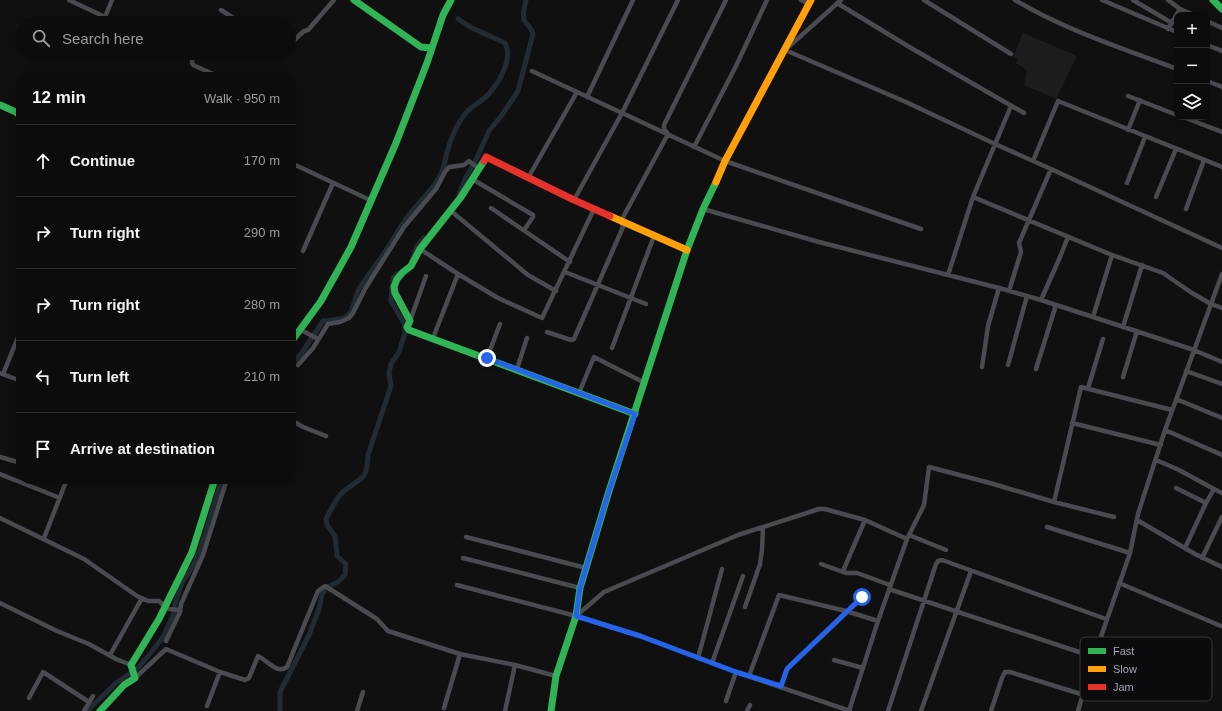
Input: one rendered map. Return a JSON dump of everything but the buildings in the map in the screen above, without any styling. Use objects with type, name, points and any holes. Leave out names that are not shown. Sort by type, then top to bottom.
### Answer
[{"type":"street","points":[[69,0],[103,16]]},
{"type":"street","points":[[78,5],[80,0]]},
{"type":"street","points":[[105,16],[112,0]]},
{"type":"street","points":[[296,38],[304,31],[308,30],[334,0]]},
{"type":"street","points":[[296,336],[321,301],[351,247],[370,200],[396,143],[427,63],[442,15],[451,0]]},
{"type":"street","points":[[587,97],[633,0]]},
{"type":"street","points":[[574,200],[622,113],[678,0]]},
{"type":"street","points":[[668,134],[664,129],[664,125],[726,0]]},
{"type":"street","points":[[694,146],[736,66],[767,0]]},
{"type":"street","points":[[551,711],[556,676],[576,616],[580,588],[609,491],[687,250],[703,209],[725,161],[810,2],[801,0]]},
{"type":"street","points":[[924,0],[1011,54]]},
{"type":"street","points":[[1015,0],[1037,13],[1075,30],[1174,68]]},
{"type":"street","points":[[1102,0],[1174,31]]},
{"type":"street","points":[[1133,0],[1172,23]]},
{"type":"street","points":[[1168,0],[1180,9],[1187,12]]},
{"type":"street","points":[[1213,0],[1222,9]]},
{"type":"street","points":[[358,1],[421,47],[431,48]]},
{"type":"street","points":[[785,50],[839,2],[1024,113]]},
{"type":"street","points":[[1168,29],[1180,9]]},
{"type":"street","points":[[221,10],[230,16]]},
{"type":"street","points":[[1210,22],[1222,28]]},
{"type":"street","points":[[1210,46],[1222,51]]},
{"type":"street","points":[[785,50],[899,99],[1222,248]]},
{"type":"street","points":[[193,60],[193,65],[209,72]]},
{"type":"street","points":[[532,71],[725,161],[921,229]]},
{"type":"street","points":[[1210,82],[1222,87]]},
{"type":"street","points":[[528,178],[577,92]]},
{"type":"street","points":[[1128,96],[1174,114]]},
{"type":"street","points":[[1128,130],[1140,100]]},
{"type":"street","points":[[1033,161],[1058,101],[1222,167]]},
{"type":"street","points":[[0,105],[16,112]]},
{"type":"street","points":[[948,275],[974,197],[1011,106]]},
{"type":"street","points":[[1191,120],[1222,132]]},
{"type":"street","points":[[547,332],[573,341],[623,227],[622,221],[668,134]]},
{"type":"street","points":[[1127,183],[1145,137]]},
{"type":"street","points":[[1156,197],[1176,149]]},
{"type":"street","points":[[410,321],[398,301],[394,287],[397,279],[411,266],[420,249],[461,198],[486,157],[574,200],[687,250]]},
{"type":"street","points":[[1186,209],[1204,160]]},
{"type":"street","points":[[298,365],[313,348],[328,324],[340,322],[349,318],[365,289],[404,227],[436,189],[445,172],[449,168],[464,165],[469,161],[478,168]]},
{"type":"street","points":[[296,165],[370,200]]},
{"type":"street","points":[[1009,291],[1021,252],[1019,243],[1051,168]]},
{"type":"street","points":[[472,179],[533,215],[524,230]]},
{"type":"street","points":[[303,251],[333,183]]},
{"type":"street","points":[[974,197],[1112,255],[1162,273],[1192,293],[1211,304],[1222,308]]},
{"type":"street","points":[[491,208],[570,262]]},
{"type":"street","points":[[420,249],[498,298],[542,318],[594,209]]},
{"type":"street","points":[[703,209],[819,242],[1041,300],[1194,350],[1222,362]]},
{"type":"street","points":[[451,211],[528,275],[556,291]]},
{"type":"street","points":[[612,348],[654,236]]},
{"type":"street","points":[[1041,300],[1068,237]]},
{"type":"street","points":[[1093,317],[1112,255]]},
{"type":"street","points":[[1123,327],[1142,265]]},
{"type":"street","points":[[565,272],[646,304]]},
{"type":"street","points":[[433,338],[458,274]]},
{"type":"street","points":[[1100,637],[1130,553],[1137,520],[1165,430],[1222,274]]},
{"type":"street","points":[[426,276],[407,329],[635,414]]},
{"type":"street","points":[[982,366],[988,326],[999,288]]},
{"type":"street","points":[[1008,365],[1027,296]]},
{"type":"street","points":[[1036,369],[1056,305]]},
{"type":"street","points":[[487,358],[500,324]]},
{"type":"street","points":[[301,330],[318,339]]},
{"type":"street","points":[[1123,376],[1137,331]]},
{"type":"street","points":[[517,369],[527,338]]},
{"type":"street","points":[[1088,388],[1103,339]]},
{"type":"street","points":[[16,341],[1,373],[16,379]]},
{"type":"street","points":[[579,393],[594,357],[645,383]]},
{"type":"street","points":[[1186,371],[1222,384]]},
{"type":"street","points":[[1054,502],[1081,387],[1172,410]]},
{"type":"street","points":[[1176,399],[1222,418]]},
{"type":"street","points":[[296,423],[326,436]]},
{"type":"street","points":[[1072,423],[1161,445]]},
{"type":"street","points":[[1165,430],[1222,455]]},
{"type":"street","points":[[0,457],[16,462]]},
{"type":"street","points":[[1156,460],[1222,493]]},
{"type":"street","points":[[457,585],[576,616],[640,636],[736,672],[781,686],[838,709],[850,711],[889,587],[908,537],[924,505],[929,467],[1114,517]]},
{"type":"street","points":[[0,474],[16,480]]},
{"type":"street","points":[[25,484],[60,498]]},
{"type":"street","points":[[44,538],[65,484]]},
{"type":"street","points":[[100,711],[124,686],[167,608],[194,553],[214,484]]},
{"type":"street","points":[[166,641],[203,555],[225,484]]},
{"type":"street","points":[[1176,488],[1206,503]]},
{"type":"street","points":[[1184,548],[1214,489]]},
{"type":"street","points":[[576,616],[604,592],[738,535],[819,509],[825,509],[865,520],[946,550]]},
{"type":"street","points":[[1202,558],[1222,517]]},
{"type":"street","points":[[0,518],[44,538],[84,559],[137,596],[159,602],[167,608],[179,610]]},
{"type":"street","points":[[843,571],[865,520]]},
{"type":"street","points":[[1137,520],[1202,558],[1222,567]]},
{"type":"street","points":[[1047,527],[1130,553]]},
{"type":"street","points":[[745,607],[760,564],[763,528]]},
{"type":"street","points":[[466,537],[586,568]]},
{"type":"street","points":[[194,553],[203,555]]},
{"type":"street","points":[[463,558],[580,588]]},
{"type":"street","points":[[888,711],[923,600],[938,561],[942,560],[1106,619]]},
{"type":"street","points":[[821,564],[843,571],[857,573],[923,600],[1080,652]]},
{"type":"street","points":[[698,658],[722,569]]},
{"type":"street","points":[[921,711],[971,571]]},
{"type":"street","points":[[712,663],[743,576]]},
{"type":"street","points":[[1119,583],[1221,626]]},
{"type":"street","points":[[133,671],[166,649],[220,672],[245,680],[248,680],[258,656],[278,670],[285,669],[318,591],[325,586],[378,619],[388,631],[460,654],[515,665],[556,676]]},
{"type":"street","points":[[749,676],[779,594],[846,611],[878,621]]},
{"type":"street","points":[[781,686],[787,669],[862,597]]},
{"type":"street","points":[[110,655],[142,598]]},
{"type":"street","points":[[0,603],[57,631],[89,644],[110,655],[133,671]]},
{"type":"street","points":[[444,708],[460,654]]},
{"type":"street","points":[[834,660],[863,668]]},
{"type":"street","points":[[505,711],[515,665]]},
{"type":"street","points":[[29,698],[43,672],[89,702]]},
{"type":"street","points":[[207,706],[220,672]]},
{"type":"street","points":[[726,701],[736,672]]},
{"type":"street","points":[[991,711],[1005,672],[1010,672],[1080,694]]},
{"type":"street","points":[[357,711],[363,692]]},
{"type":"street","points":[[84,711],[93,696]]},
{"type":"street","points":[[1078,711],[1082,701]]},
{"type":"street","points":[[747,711],[750,705]]},
{"type":"shaded area","points":[[1023,33],[1077,56],[1056,99],[1024,85],[1027,70],[1016,63],[1018,59],[1013,57]]},
{"type":"waterway","points":[[459,195],[466,177],[475,162],[489,131],[518,91],[533,34],[532,30],[523,18],[526,0]]},
{"type":"waterway","points":[[296,360],[323,321],[341,319],[351,312],[362,284],[408,216],[429,192],[440,176],[451,140],[460,121],[467,111],[488,95],[505,68],[508,55],[505,43],[472,28],[458,19]]},
{"type":"waterway","points":[[412,260],[417,246],[424,238]]},
{"type":"waterway","points":[[280,711],[280,692],[309,635],[319,609],[322,594],[326,588],[338,582],[345,575],[346,564],[337,556],[335,536],[327,525],[326,519],[340,495],[364,475],[368,455],[391,386],[389,373],[391,364],[399,352],[405,333],[405,325],[391,301],[393,278],[399,273]]},
{"type":"waterway","points":[[87,711],[116,683],[138,668],[163,637],[174,613],[175,604],[182,583],[194,564],[200,550],[220,484]]},
{"type":"traffic: fast","points":[[354,0],[421,47],[431,48]]},
{"type":"traffic: fast","points":[[296,335],[321,301],[351,247],[396,143],[427,63],[443,15],[451,0]]},
{"type":"traffic: fast","points":[[1213,0],[1222,9]]},
{"type":"traffic: fast","points":[[0,105],[16,112]]},
{"type":"traffic: fast","points":[[484,161],[461,197],[420,249],[411,266],[397,279],[394,287],[395,293],[410,321],[407,327],[409,330],[635,414]]},
{"type":"traffic: fast","points":[[551,711],[556,676],[576,616],[580,588],[609,491],[687,250],[703,209],[716,182]]},
{"type":"traffic: fast","points":[[100,711],[124,685],[135,678],[131,665],[159,619],[192,552],[213,484]]},
{"type":"traffic: slow","points":[[716,182],[725,161],[811,0]]},
{"type":"traffic: slow","points":[[610,216],[687,250]]},
{"type":"traffic: jam","points":[[484,161],[486,157],[610,216]]},
{"type":"route","points":[[487,358],[635,414],[609,491],[580,588],[576,616],[640,636],[736,672],[781,686],[787,669],[862,597]]}]
